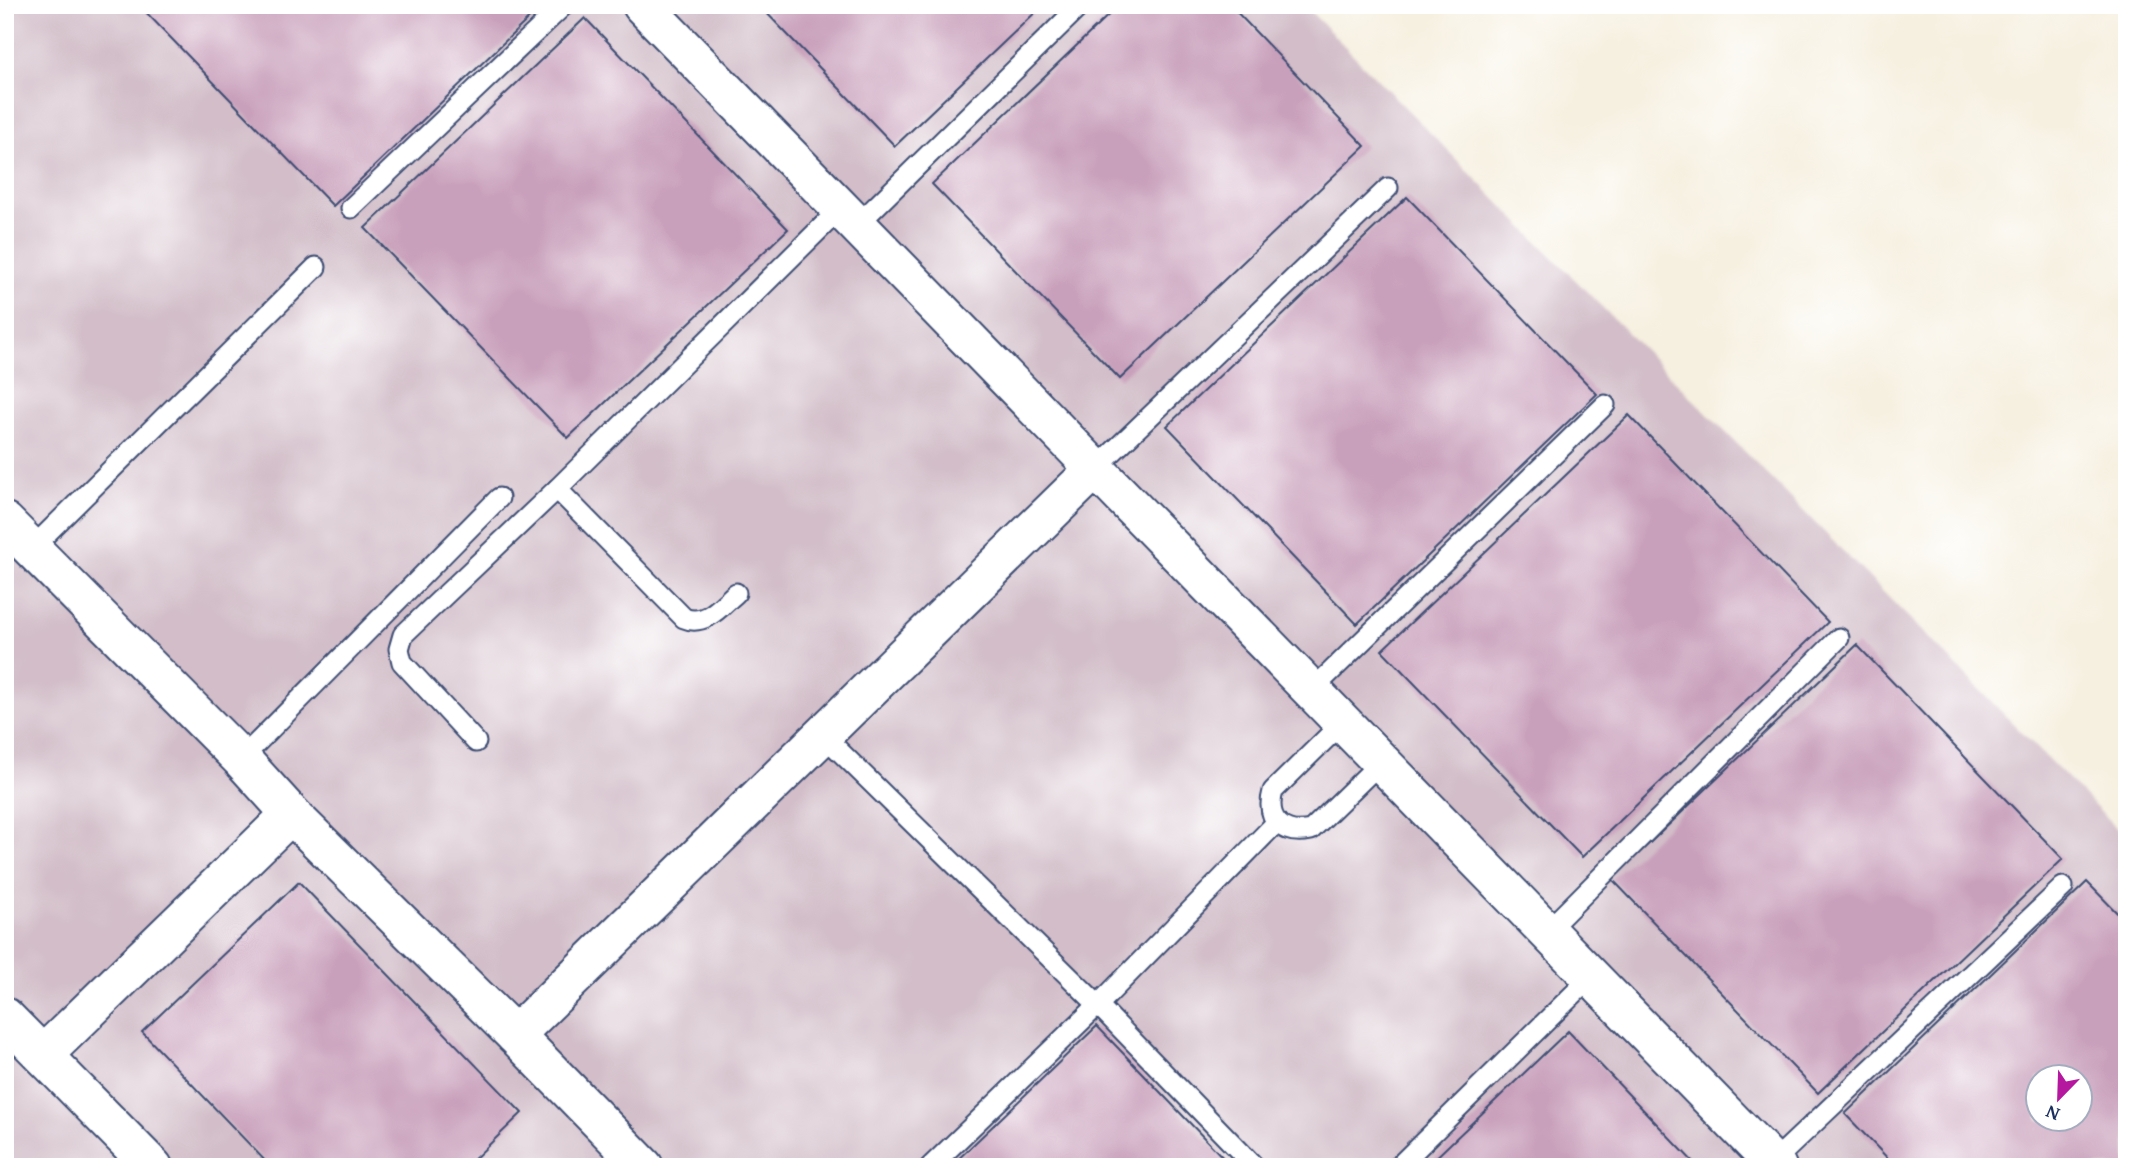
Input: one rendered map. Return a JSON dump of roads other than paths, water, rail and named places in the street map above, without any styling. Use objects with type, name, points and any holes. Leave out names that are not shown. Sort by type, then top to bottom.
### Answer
[{"type":"street","points":[[642,5],[1775,1164]]},
{"type":"street","points":[[515,1035],[1096,468]]},
{"type":"street","points":[[18,536],[644,1167]]},
{"type":"street","points":[[43,1055],[291,814]]},
{"type":"street","points":[[5,1017],[153,1167]]},
{"type":"lane","points":[[351,208],[564,5]]},
{"type":"lane","points":[[476,742],[402,662],[399,649],[403,635],[848,218],[1081,5]]},
{"type":"lane","points":[[1096,468],[1388,188]]},
{"type":"lane","points":[[18,536],[316,267]]},
{"type":"lane","points":[[1312,689],[1605,405]]},
{"type":"lane","points":[[557,489],[684,618],[692,622],[702,620],[736,593]]},
{"type":"lane","points":[[241,759],[499,498]]},
{"type":"lane","points":[[1547,931],[1839,638]]},
{"type":"lane","points":[[1344,721],[1273,791],[1271,813],[1277,822],[1287,830],[1311,830],[1382,761]]},
{"type":"lane","points":[[823,735],[1098,1005],[1255,1167]]},
{"type":"lane","points":[[930,1167],[1098,1005],[1277,822]]},
{"type":"lane","points":[[1775,1164],[2063,887]]},
{"type":"lane","points":[[1398,1167],[1591,977]]}]
